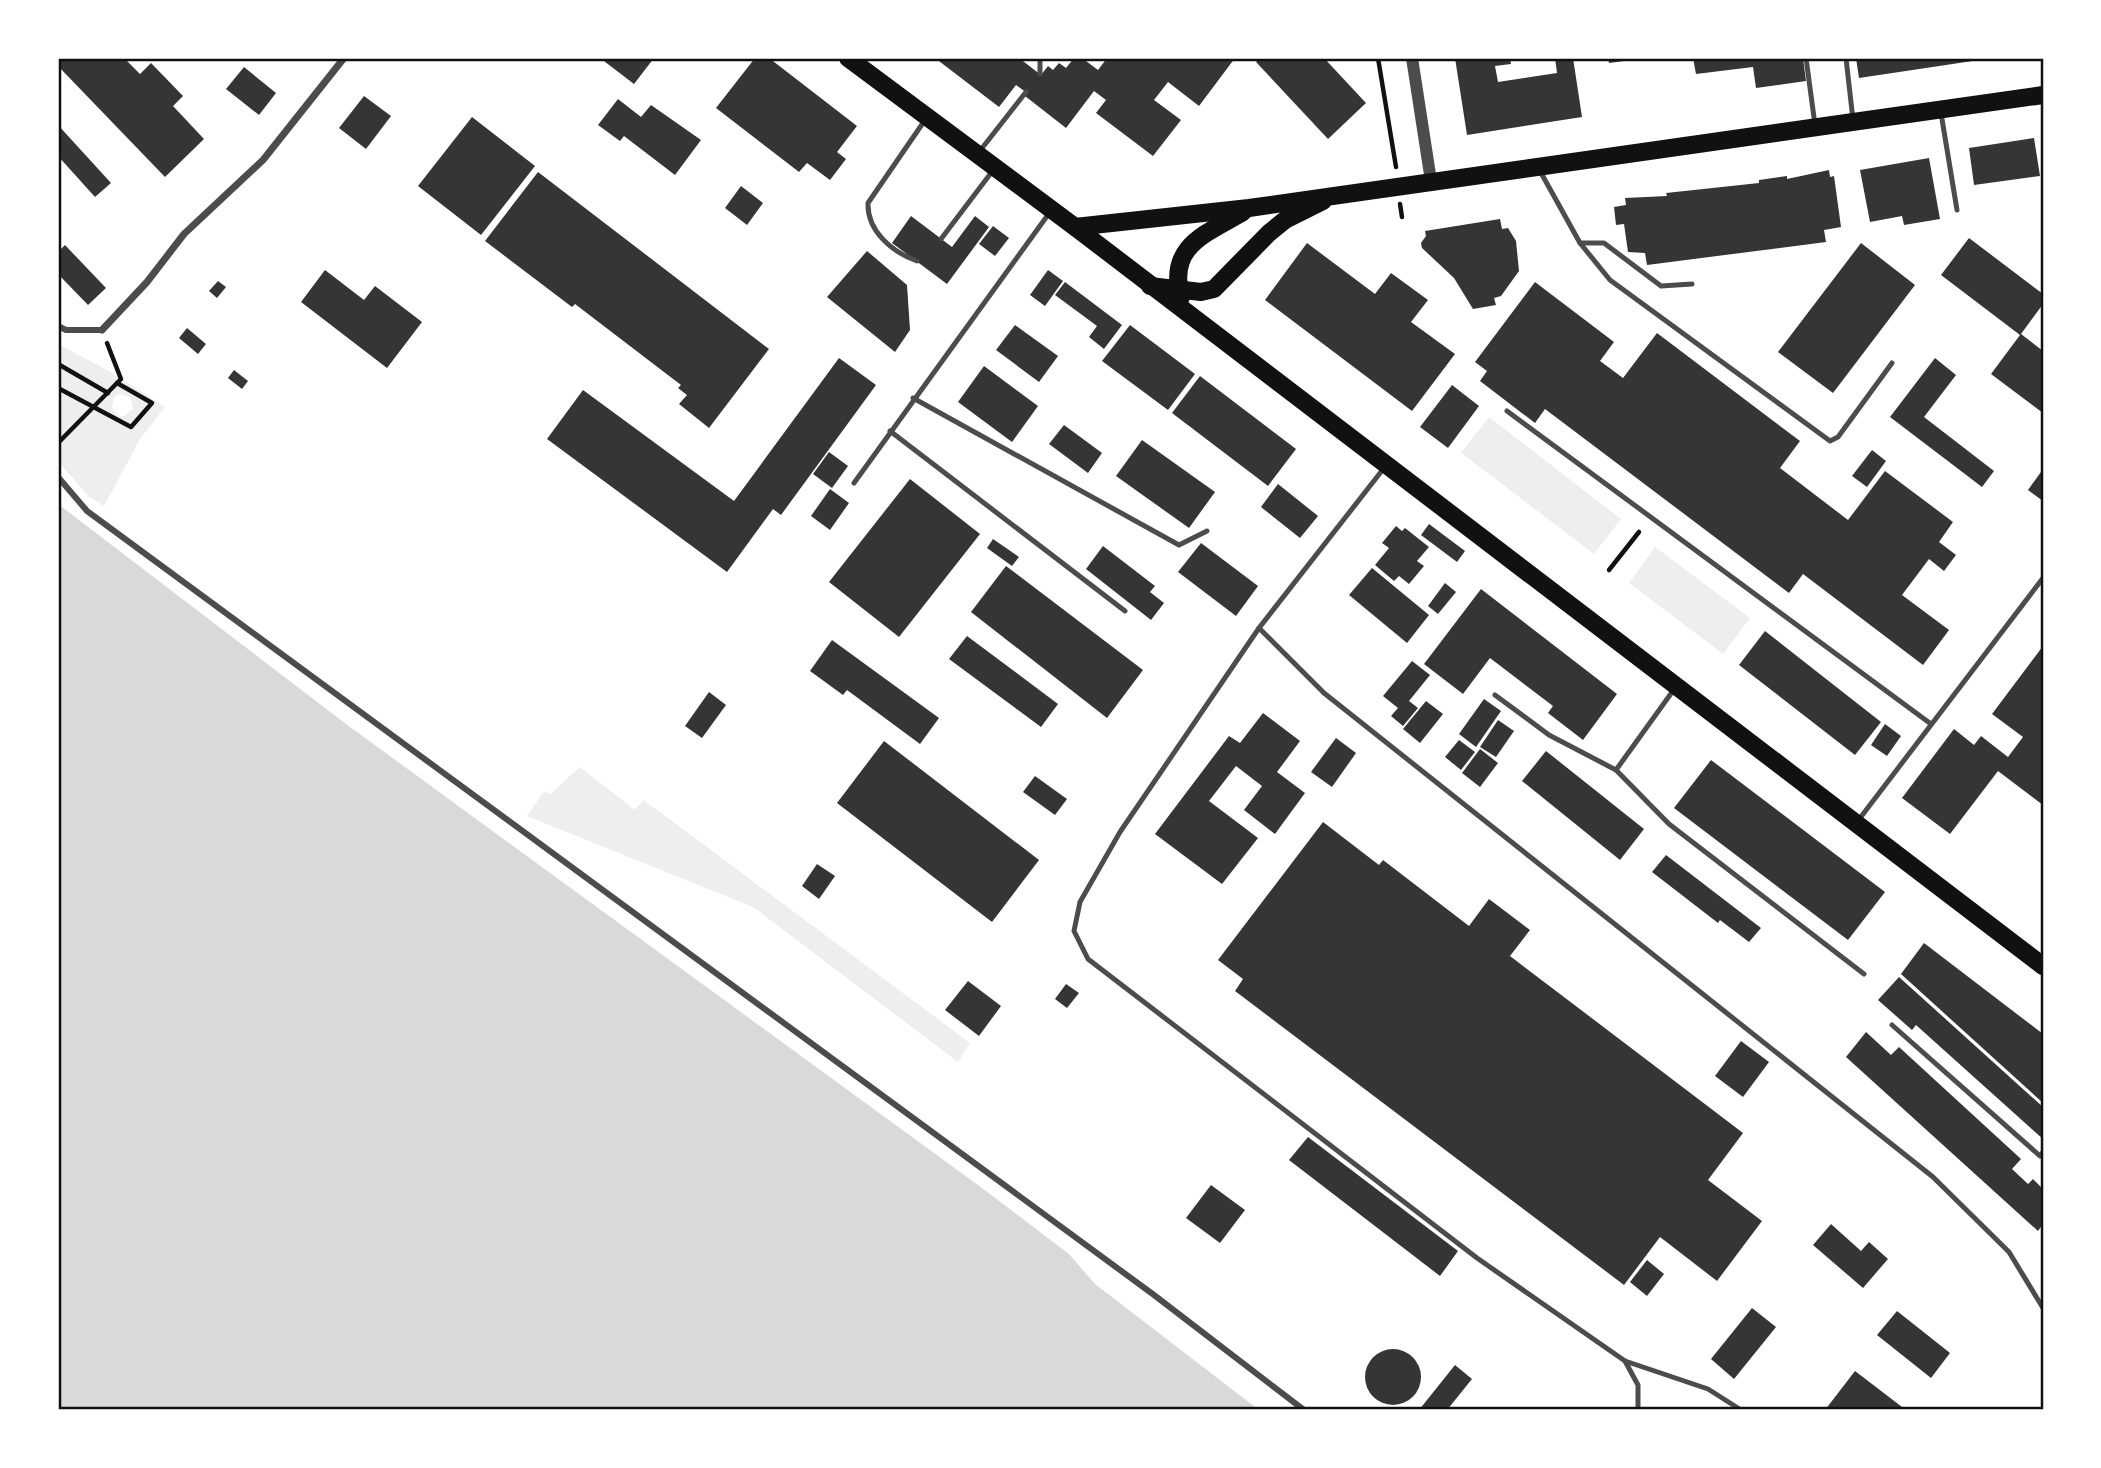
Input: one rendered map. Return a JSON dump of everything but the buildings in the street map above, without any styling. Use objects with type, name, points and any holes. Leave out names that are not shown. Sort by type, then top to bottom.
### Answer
[{"type":"main road","points":[[848,58],[1075,227],[2043,966]]},
{"type":"main road","points":[[1075,227],[1249,208],[2043,94]]},
{"type":"main road","points":[[1150,286],[1200,292],[1214,289],[1285,220],[1338,194]]},
{"type":"main road","points":[[1185,313],[1177,274],[1186,250],[1249,208]]},
{"type":"street","points":[[58,327],[66,330],[102,330],[121,312],[184,234],[263,160],[344,58]]},
{"type":"street","points":[[1412,58],[1431,181]]},
{"type":"street","points":[[58,477],[87,511],[1131,1279],[1304,1410]]},
{"type":"lane","points":[[1040,74],[1041,58]]},
{"type":"lane","points":[[1806,58],[1815,125]]},
{"type":"lane","points":[[1846,58],[1853,120]]},
{"type":"lane","points":[[977,155],[1026,92]]},
{"type":"lane","points":[[1941,108],[1957,210]]},
{"type":"lane","points":[[917,261],[906,257],[875,231],[867,215],[868,203],[927,117]]},
{"type":"lane","points":[[1537,165],[1580,243],[1610,280],[1830,441],[1838,437],[1892,363]]},
{"type":"lane","points":[[942,239],[995,167]]},
{"type":"lane","points":[[854,483],[913,398],[1052,210]]},
{"type":"lane","points":[[1580,243],[1604,243],[1661,286],[1692,284]]},
{"type":"lane","points":[[913,398],[1179,545],[1207,531]]},
{"type":"lane","points":[[1507,411],[1930,724]]},
{"type":"lane","points":[[890,431],[1125,611]]},
{"type":"lane","points":[[1386,465],[1259,628],[1120,832],[1080,902],[1074,931],[1088,959],[1478,1258],[1625,1361],[1708,1389],[1741,1410]]},
{"type":"lane","points":[[1857,822],[2043,578]]},
{"type":"lane","points":[[1259,628],[1324,693],[1933,1177],[2010,1252],[2043,1308]]},
{"type":"lane","points":[[1616,770],[1677,685]]},
{"type":"lane","points":[[1494,695],[1549,735],[1616,770],[1669,824],[1864,974]]},
{"type":"lane","points":[[1892,1025],[2040,1156],[2043,1152]]},
{"type":"lane","points":[[1625,1361],[1638,1385],[1638,1410]]},
{"type":"path","points":[[1378,58],[1402,217]]},
{"type":"path","points":[[58,443],[121,379],[102,330]]},
{"type":"path","points":[[58,364],[108,393]]},
{"type":"path","points":[[58,388],[131,428],[152,403],[117,383]]},
{"type":"path","points":[[1609,570],[1639,531]]},
{"type":"shaded area","points":[[58,344],[111,372],[165,407],[140,439],[104,506],[88,496],[58,461]],"holes":[[[120,394],[131,398],[133,409],[124,416],[119,416],[112,408],[114,397]]]},
{"type":"shaded area","points":[[1489,417],[1621,519],[1594,554],[1461,453]]},
{"type":"shaded area","points":[[58,504],[346,724],[982,1188],[1069,1254],[1095,1284],[1259,1410],[58,1410]]},
{"type":"shaded area","points":[[1655,547],[1750,618],[1723,654],[1629,583]]},
{"type":"shaded area","points":[[580,767],[635,810],[643,800],[970,1043],[958,1062],[753,907],[527,816],[544,791],[550,794]]}]
